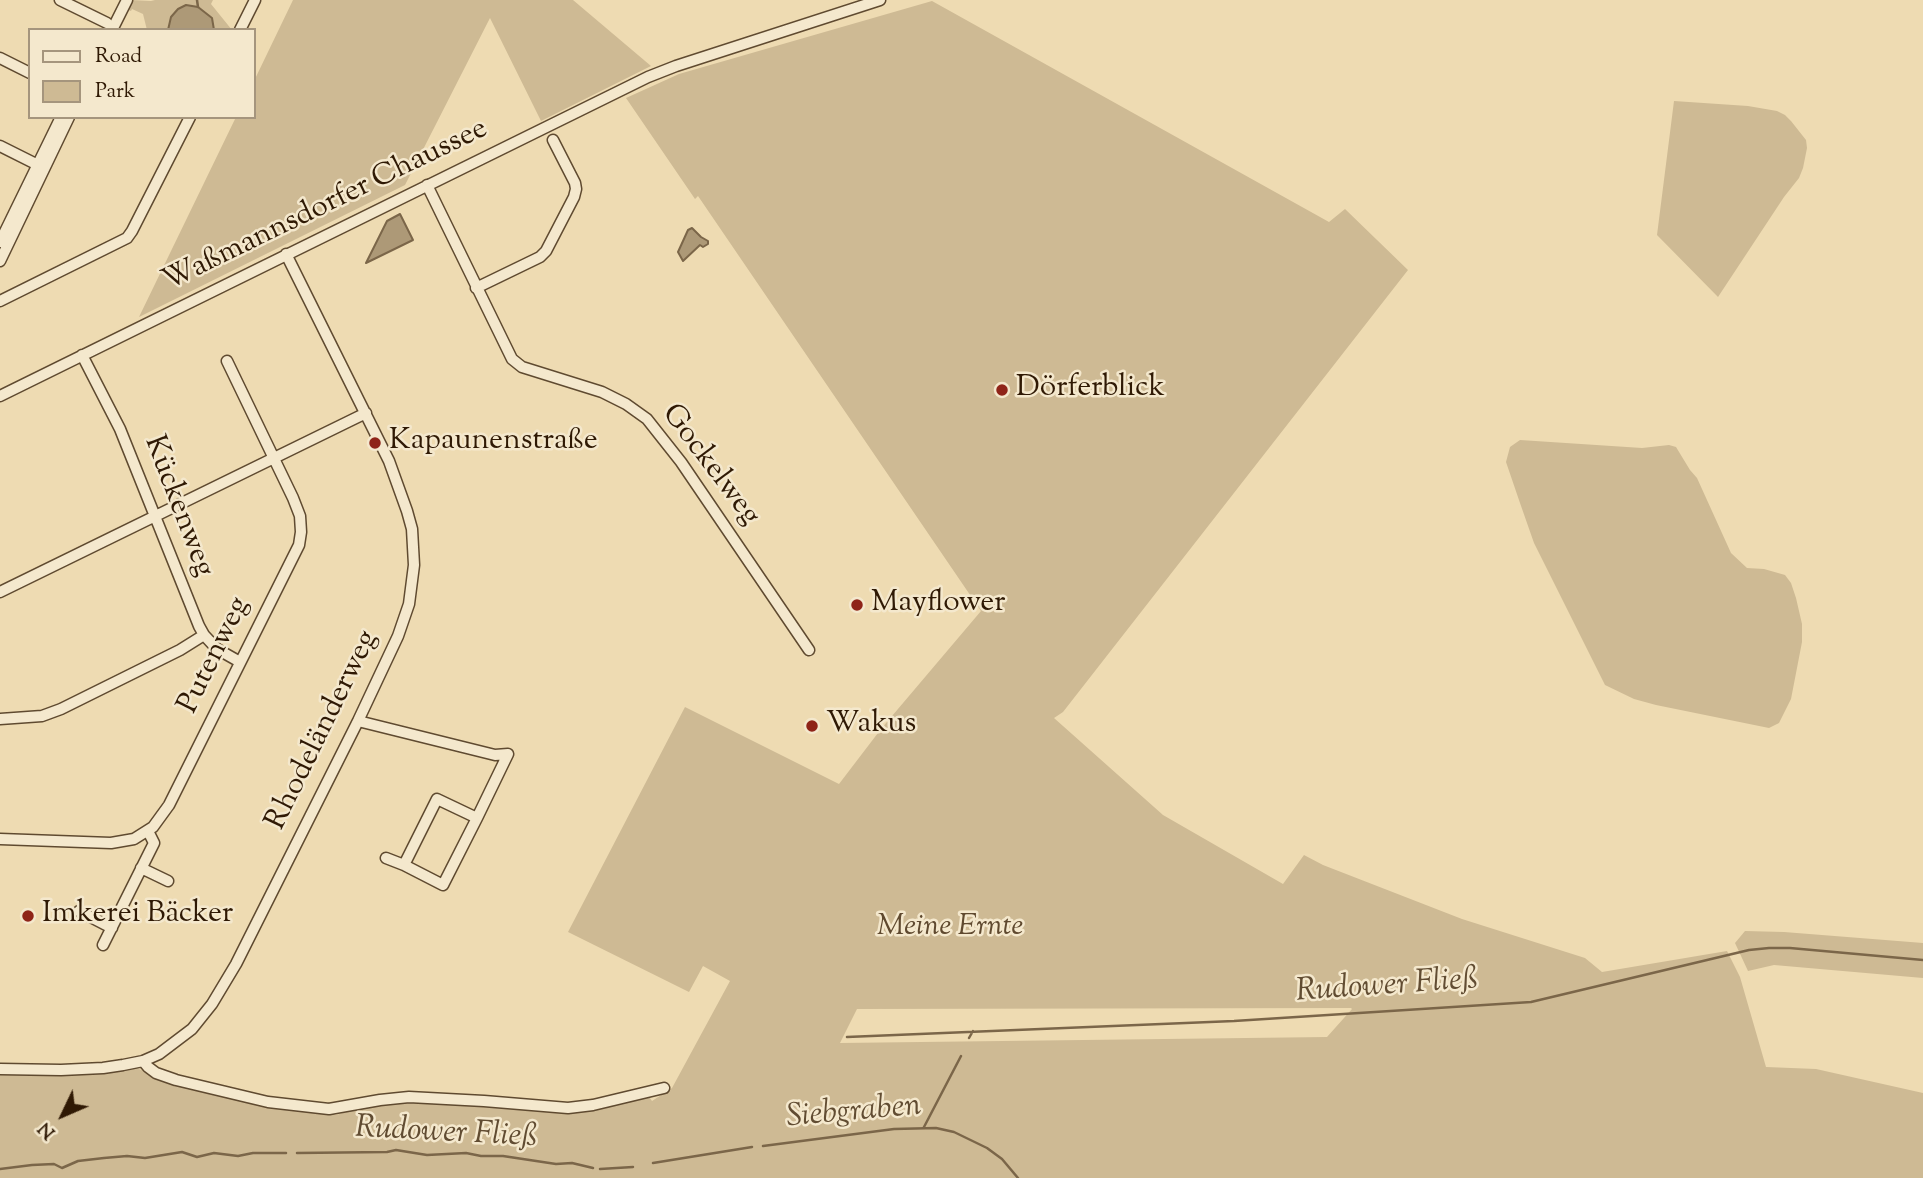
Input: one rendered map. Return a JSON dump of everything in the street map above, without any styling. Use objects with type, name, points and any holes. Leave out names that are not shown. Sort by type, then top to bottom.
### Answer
[{"type":"street","points":[[60,0],[108,28]]},
{"type":"street","points":[[108,28],[119,0]]},
{"type":"street","points":[[108,28],[127,0]]},
{"type":"street","points":[[241,28],[255,0]]},
{"type":"street","name":"Waßmannsdorfer Chaussee","points":[[0,396],[616,92],[676,66],[880,0]]},
{"type":"street","points":[[0,58],[28,72]]},
{"type":"street","points":[[1,237],[60,119]]},
{"type":"street","points":[[0,261],[68,119]]},
{"type":"street","points":[[0,301],[127,238],[189,119]]},
{"type":"street","points":[[476,288],[540,257],[546,251],[576,188],[554,141]]},
{"type":"street","points":[[0,146],[38,164]]},
{"type":"street","name":"Gockelweg","points":[[427,186],[508,353],[516,364],[602,392],[636,410],[655,427],[809,650]]},
{"type":"street","name":"Rhodeländerweg","points":[[0,1069],[89,1069],[143,1060],[166,1049],[184,1036],[206,1013],[242,953],[398,636],[409,604],[414,565],[412,529],[404,501],[366,413],[286,254]]},
{"type":"street","name":"Kückenweg","points":[[82,355],[120,429],[191,610],[204,635],[217,649],[240,663]]},
{"type":"street","name":"Putenweg","points":[[148,831],[169,805],[299,545],[300,516],[293,498],[227,360]]},
{"type":"street","points":[[0,592],[366,413]]},
{"type":"street","points":[[0,719],[42,716],[61,709],[180,650],[204,635]]},
{"type":"street","points":[[358,721],[495,755],[508,754],[443,885],[386,858]]},
{"type":"street","points":[[404,865],[437,799],[477,818]]},
{"type":"street","points":[[0,839],[111,843],[134,839],[148,831],[154,843],[103,945]]},
{"type":"street","points":[[141,868],[168,881]]},
{"type":"street","points":[[79,911],[112,928]]},
{"type":"street","points":[[143,1060],[156,1073],[176,1080],[250,1098],[315,1109],[409,1097],[568,1108],[600,1104],[664,1088]]},
{"type":"green space","points":[[130,0],[213,0],[211,4],[230,28],[146,28],[143,14],[126,9]]},
{"type":"green space","points":[[293,0],[573,0],[651,66],[541,121],[490,18],[405,185],[139,317],[235,119],[256,119],[256,77]]},
{"type":"green space","name":"Meine Ernte","points":[[932,1],[1329,222],[1345,209],[1408,270],[1063,712],[1054,718],[1163,815],[1283,884],[1304,855],[1323,865],[1462,919],[1585,958],[1602,972],[1727,951],[1740,977],[1766,1067],[1816,1069],[1923,1093],[1923,1178],[0,1178],[0,1073],[137,1068],[167,1082],[286,1110],[336,1115],[384,1101],[485,1104],[577,1112],[647,1094],[652,1101],[672,1088],[730,981],[703,966],[689,992],[568,932],[685,707],[839,784],[881,729],[981,611],[698,196],[695,199],[626,98],[679,74]],"holes":[[[1351,1008],[1327,1037],[840,1043],[857,1009]]]},
{"type":"green space","points":[[1674,101],[1748,106],[1777,111],[1791,121],[1806,140],[1807,148],[1799,178],[1718,297],[1657,235]]},
{"type":"green space","points":[[1520,440],[1642,448],[1669,445],[1676,447],[1697,478],[1731,553],[1747,568],[1785,575],[1791,583],[1802,624],[1802,642],[1791,699],[1779,723],[1769,728],[1656,705],[1634,699],[1605,685],[1534,543],[1520,503],[1506,462],[1510,447]]},
{"type":"green space","points":[[1745,931],[1923,943],[1923,978],[1774,965],[1748,971],[1735,943]]},
{"type":"shaded area","points":[[186,5],[198,7],[212,18],[214,28],[168,28],[171,17]]},
{"type":"shaded area","points":[[400,214],[413,240],[366,263],[387,221]]},
{"type":"shaded area","points":[[692,228],[708,241],[708,244],[703,247],[700,245],[683,261],[678,252],[688,230]]},
{"type":"waterway","points":[[197,0],[198,7]]},
{"type":"waterway","name":"Rudower Fließ","points":[[847,1037],[1234,1021],[1531,1002],[1749,950],[1769,948],[1923,960]]},
{"type":"waterway","name":"Rudower Fließ","points":[[969,1038],[973,1031]]},
{"type":"waterway","points":[[924,1127],[961,1056]]},
{"type":"waterway","name":"Siebgraben","points":[[763,1146],[894,1129],[936,1128],[954,1132],[987,1148],[1002,1159],[1018,1178]]},
{"type":"waterway","name":"Siebgraben","points":[[653,1163],[752,1147]]},
{"type":"waterway","name":"Rudower Fließ","points":[[297,1153],[396,1150],[427,1155],[466,1153],[556,1164],[572,1163],[593,1168]]},
{"type":"waterway","name":"Rudower Fließ","points":[[0,1169],[54,1164],[62,1168],[78,1161],[127,1156],[145,1158],[182,1152],[197,1157],[214,1153],[238,1156],[286,1153]]},
{"type":"waterway","name":"Siebgraben","points":[[600,1169],[633,1167]]},
{"type":"place","name":"Dörferblick","points":[[1002,390]]},
{"type":"place","name":"Kapaunenstraße","points":[[375,443]]},
{"type":"place","name":"Mayflower","points":[[857,605]]},
{"type":"place","name":"Wakus","points":[[812,726]]},
{"type":"place","name":"Imkerei Bäcker","points":[[28,916]]}]
